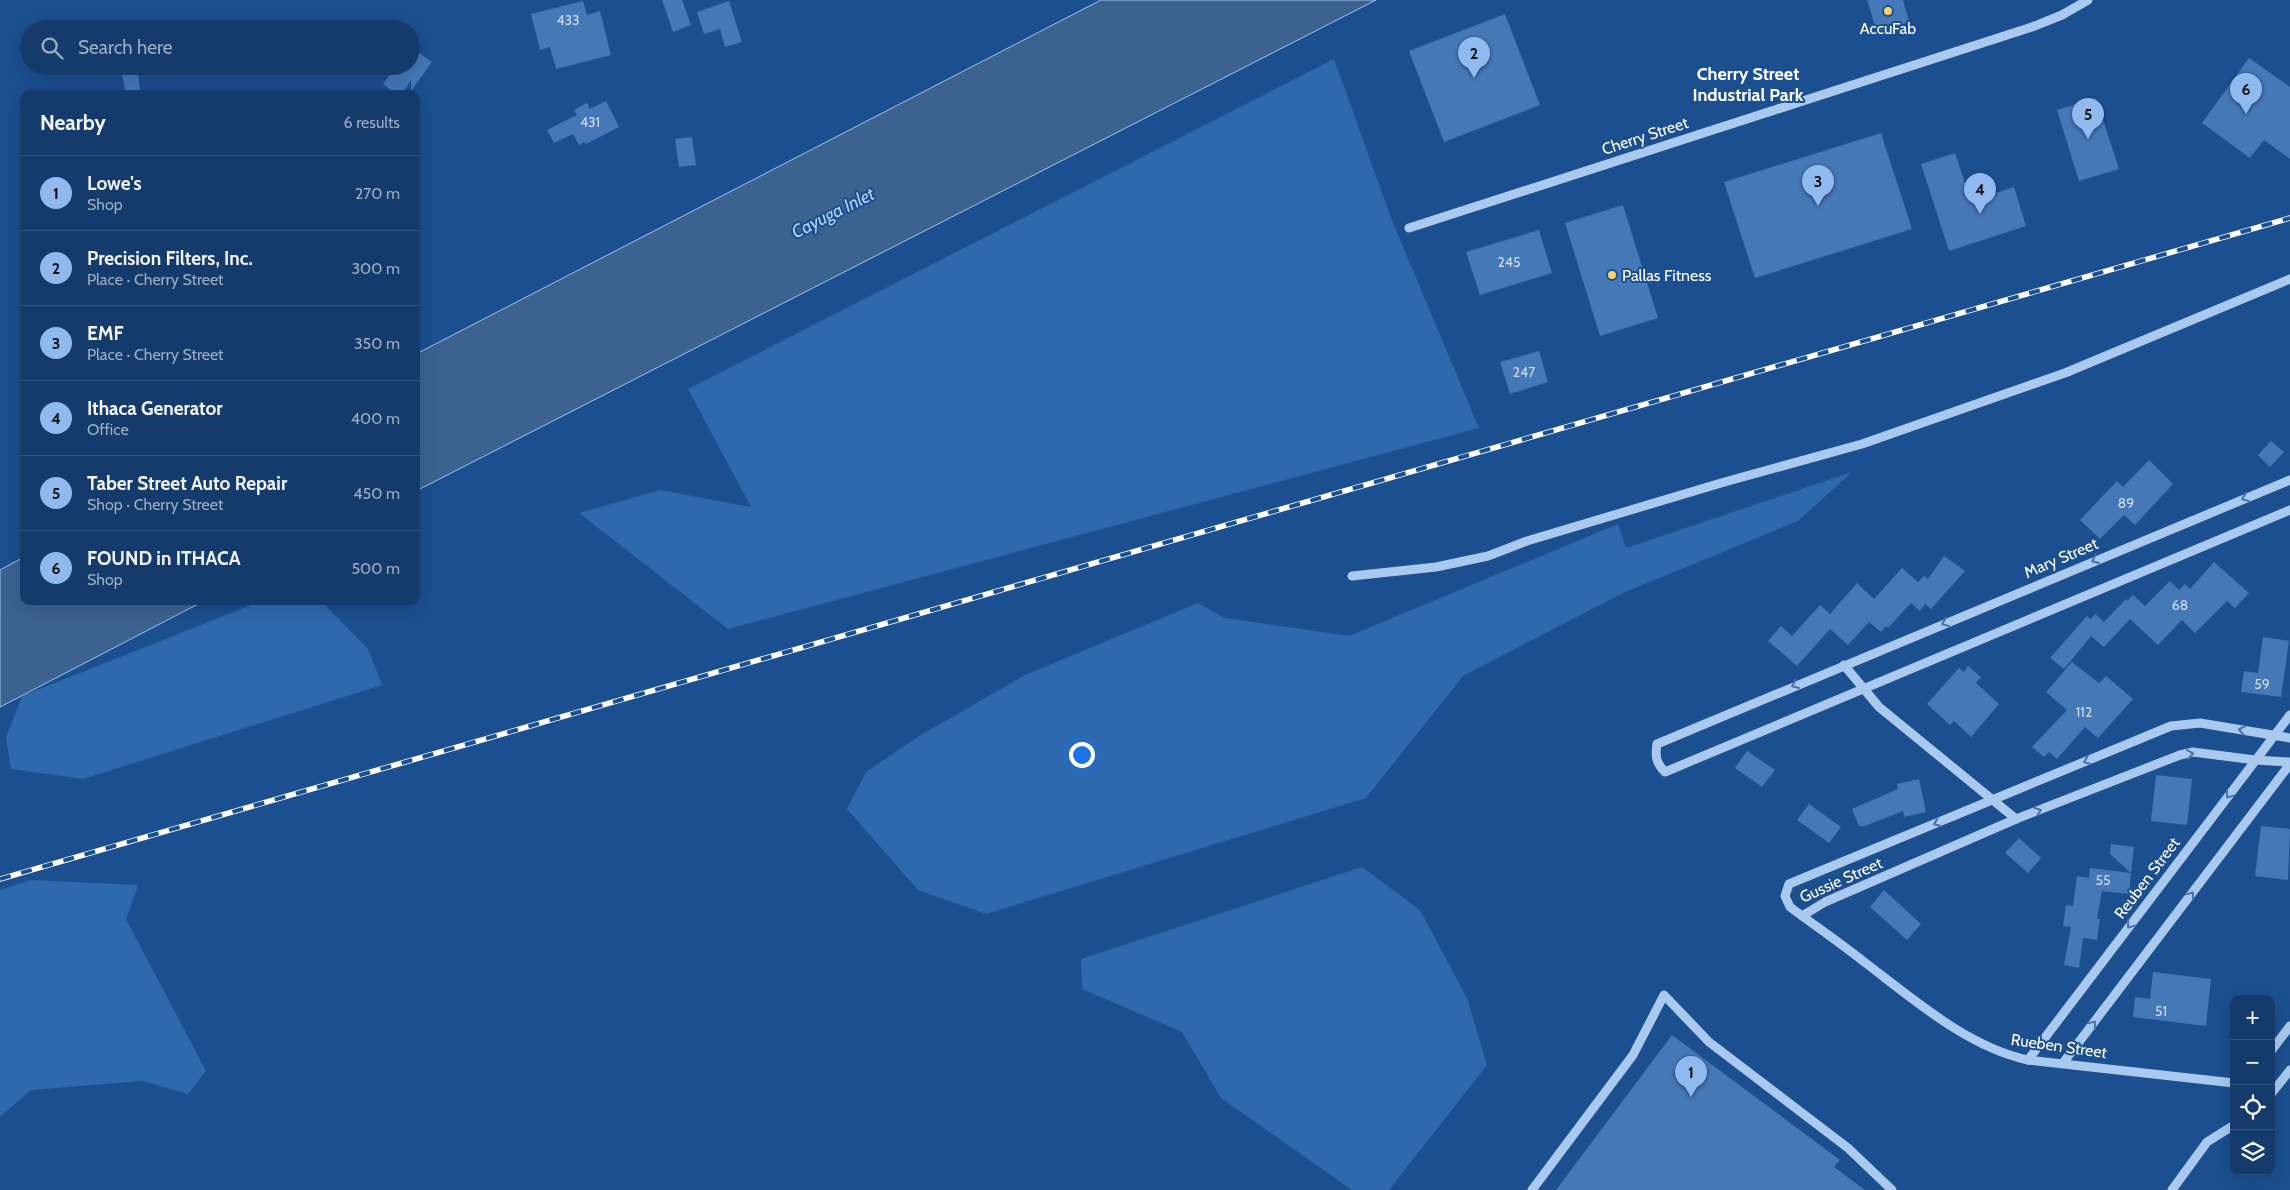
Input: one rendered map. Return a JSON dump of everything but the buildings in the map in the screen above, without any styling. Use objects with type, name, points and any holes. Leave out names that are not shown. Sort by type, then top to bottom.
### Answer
[{"type":"street","name":"Cherry Street","points":[[1408,228],[2032,27],[2062,15],[2088,0]]},
{"type":"street","points":[[1352,576],[1436,567],[1488,556],[1527,541],[1693,491],[1862,444],[2065,373],[2290,279]]},
{"type":"street","name":"Mary Street","points":[[2290,480],[1657,744],[1655,754],[1658,765],[1665,772],[1865,690],[2290,510]]},
{"type":"street","points":[[1844,665],[1878,707],[2016,819]]},
{"type":"street","name":"Reuben Street","points":[[2028,1060],[2290,714]]},
{"type":"street","name":"Gussie Street","points":[[2290,738],[2200,723],[2171,726],[1990,799],[1789,884],[1785,896],[1790,907],[1802,916],[1825,902],[2016,819],[2180,755],[2193,752],[2290,763]]},
{"type":"street","points":[[2063,1063],[2290,763]]},
{"type":"street","name":"Rueben Street","points":[[1802,916],[1904,992],[1983,1046],[2003,1055],[2028,1060],[2230,1083]]},
{"type":"street","points":[[1532,1190],[1633,1055],[1664,995],[1709,1042],[1848,1148],[1892,1190]]},
{"type":"street","points":[[2275,1046],[2290,1026]]},
{"type":"street","points":[[2275,1089],[2290,1070]]},
{"type":"street","points":[[2172,1190],[2208,1142],[2230,1128]]},
{"type":"shaded area","points":[[1334,59],[1391,218],[1479,428],[728,629],[579,513],[660,490],[751,507],[688,389]]},
{"type":"shaded area","points":[[1852,472],[1798,521],[1623,593],[1463,676],[1366,798],[986,914],[918,890],[847,809],[866,772],[921,735],[1025,675],[1198,603],[1225,618],[1349,636],[1618,524],[1626,548]]},
{"type":"shaded area","points":[[251,605],[325,605],[368,649],[382,685],[83,779],[11,769],[6,738],[22,696]]},
{"type":"shaded area","points":[[1362,867],[1420,910],[1467,998],[1487,1065],[1389,1190],[1352,1190],[1221,1098],[1182,1032],[1082,989],[1081,959]]},
{"type":"shaded area","points":[[31,880],[138,885],[126,919],[206,1071],[188,1094],[142,1081],[31,1090],[0,1117],[0,890]]},
{"type":"water","name":"Cayuga Inlet","points":[[1101,0],[1376,0],[420,489],[420,352]]},
{"type":"water","points":[[20,559],[20,605],[196,605],[0,707],[0,570]]},
{"type":"railway","points":[[0,879],[2290,218]]},
{"type":"place","name":"AccuFab","points":[[1888,11]]},
{"type":"place","name":"Precision Filters, Inc.","points":[[1474,78]]},
{"type":"place","name":"FOUND in ITHACA","points":[[2246,114]]},
{"type":"place","name":"Taber Street Auto Repair","points":[[2088,139]]},
{"type":"place","name":"EMF","points":[[1818,206]]},
{"type":"place","name":"Ithaca Generator","points":[[1980,214]]},
{"type":"place","name":"Pallas Fitness","points":[[1612,275]]},
{"type":"place","name":"Lowe's","points":[[1691,1097]]},
{"type":"district","name":"Cherry Street Industrial Park","points":[[1748,84]]}]
